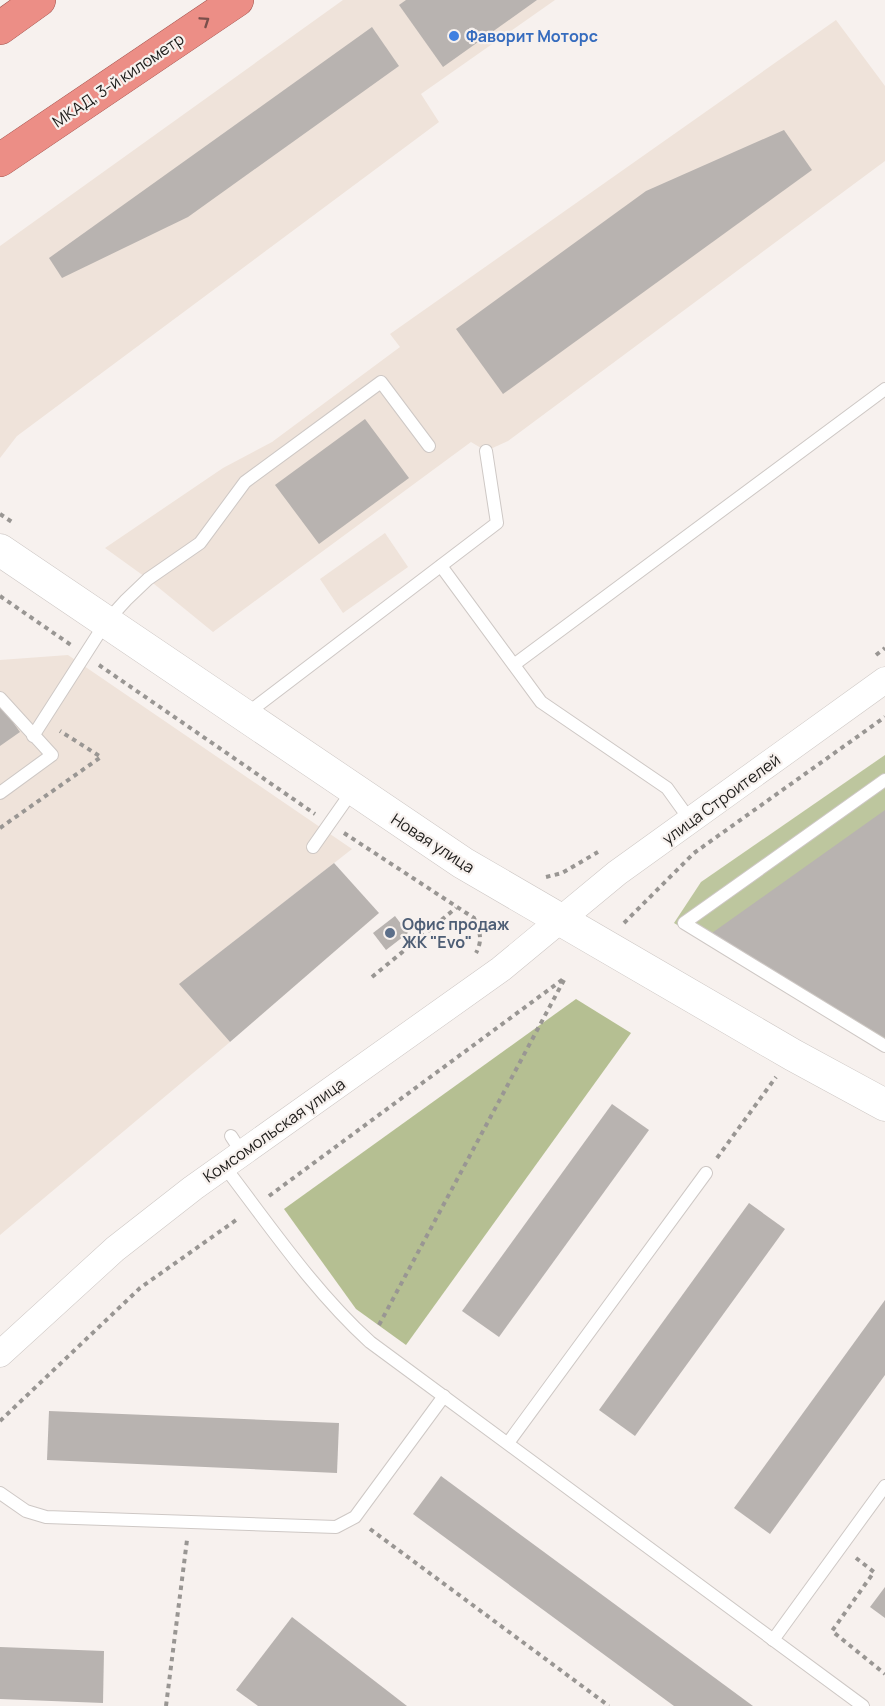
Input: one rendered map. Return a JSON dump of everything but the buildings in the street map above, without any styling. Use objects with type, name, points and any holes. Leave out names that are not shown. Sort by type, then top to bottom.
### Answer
[{"type":"highway","points":[[0,28],[39,0]]},
{"type":"highway","name":"МКАД, 3-й километр","points":[[0,160],[237,0]]},
{"type":"street","name":"Новая улица","points":[[0,550],[463,864],[793,1055],[885,1105]]},
{"type":"street","name":"улица Строителей","points":[[560,921],[617,873],[885,680]]},
{"type":"street","name":"Комсомольская улица","points":[[0,1354],[115,1249],[232,1152],[501,969],[560,921]]},
{"type":"lane","points":[[33,736],[106,622],[148,579],[200,543],[245,482],[381,382],[429,446]]},
{"type":"lane","points":[[515,664],[885,390]]},
{"type":"lane","points":[[244,716],[497,523],[486,451]]},
{"type":"lane","points":[[441,566],[541,702],[667,788],[690,820]]},
{"type":"lane","points":[[0,698],[52,755],[0,793]]},
{"type":"lane","points":[[885,780],[684,923],[859,1026],[885,1046]]},
{"type":"lane","points":[[313,847],[353,790]]},
{"type":"lane","points":[[232,1152],[255,1206],[324,1296],[370,1342],[863,1706]]},
{"type":"lane","points":[[508,1443],[706,1173]]},
{"type":"lane","points":[[0,1493],[26,1511],[46,1517],[336,1527],[355,1517],[444,1396]]},
{"type":"lane","points":[[773,1640],[885,1486]]},
{"type":"path","points":[[0,596],[330,824],[474,918],[480,930],[481,944],[473,958]]},
{"type":"path","points":[[621,926],[694,853],[885,717]]},
{"type":"path","points":[[0,828],[101,757],[56,728]]},
{"type":"path","points":[[372,977],[456,908]]},
{"type":"path","points":[[0,1421],[140,1288],[566,977],[370,1342]]},
{"type":"path","points":[[723,1149],[763,1094]]},
{"type":"path","points":[[355,1517],[609,1706]]},
{"type":"path","points":[[166,1706],[189,1522]]},
{"type":"path","points":[[840,1547],[874,1572],[832,1631],[885,1674]]},
{"type":"shaded area","points":[[343,0],[555,0],[421,94],[439,122],[17,436],[0,458],[0,246]]},
{"type":"shaded area","points":[[836,20],[885,86],[885,161],[508,441],[486,451],[471,442],[213,632],[148,579],[105,548],[223,468],[272,442],[400,347],[390,334]]},
{"type":"shaded area","points":[[385,533],[408,567],[343,613],[320,579]]},
{"type":"shaded area","points":[[68,655],[352,849],[180,984],[230,1042],[0,1235],[0,660]]},
{"type":"green space","points":[[885,755],[885,1050],[674,923],[701,882]]},
{"type":"green space","points":[[576,999],[631,1033],[406,1345],[356,1309],[284,1209]]},
{"type":"place","name":"Фаворит Моторс","points":[[454,36]]},
{"type":"place","name":"Офис продаж ЖК \"Evo\"","points":[[390,933]]}]
